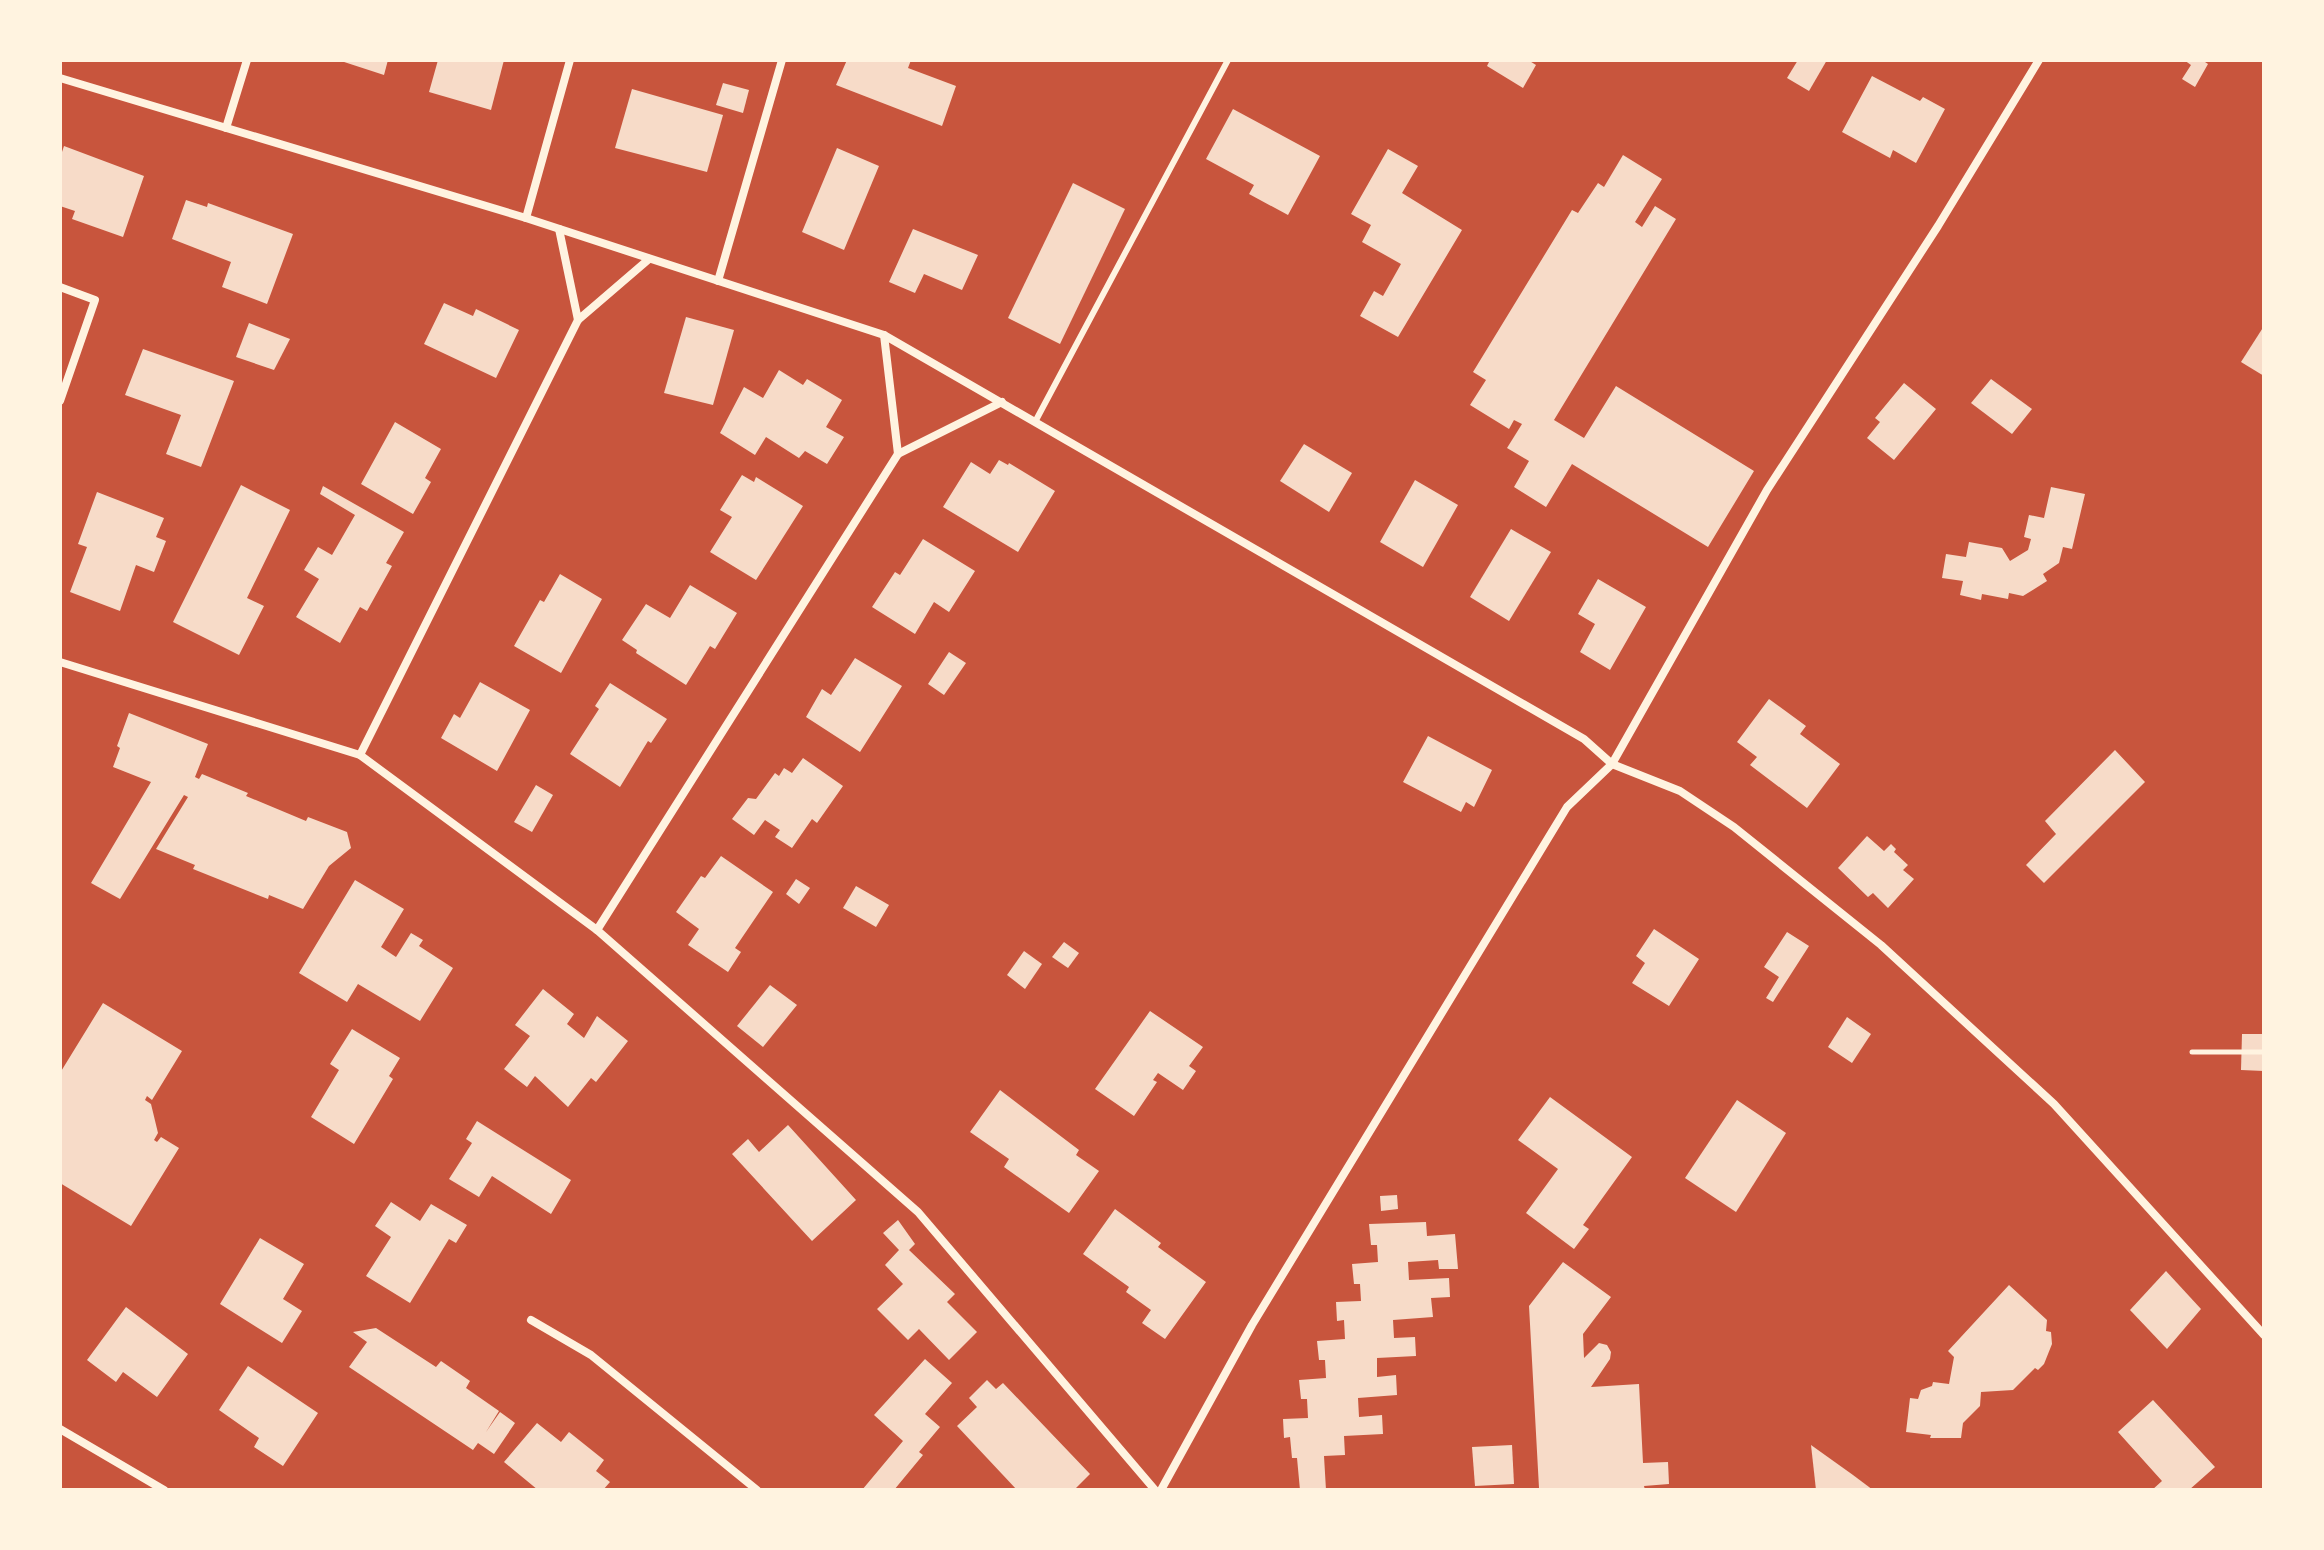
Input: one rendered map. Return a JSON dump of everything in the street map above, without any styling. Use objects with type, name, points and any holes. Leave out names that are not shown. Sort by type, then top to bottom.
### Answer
[{"type":"street","points":[[226,128],[247,60]]},
{"type":"street","points":[[526,218],[570,60]]},
{"type":"street","points":[[718,281],[782,60]]},
{"type":"street","points":[[1161,1490],[1252,1325],[1567,807],[1612,764],[1767,490],[1938,226],[2039,60]]},
{"type":"street","points":[[60,78],[526,218],[884,335],[1002,402],[1584,739],[1612,764],[1680,791],[1734,827],[1881,945],[2054,1104],[2264,1335]]},
{"type":"street","points":[[559,229],[578,320]]},
{"type":"street","points":[[360,755],[578,320],[649,259]]},
{"type":"street","points":[[60,287],[95,300],[60,401]]},
{"type":"street","points":[[884,335],[898,454]]},
{"type":"street","points":[[597,930],[898,454],[1002,402]]},
{"type":"street","points":[[60,662],[360,755],[597,930],[918,1212],[1155,1490]]},
{"type":"street","points":[[531,1320],[591,1355],[757,1490]]},
{"type":"street","points":[[60,1429],[164,1490]]},
{"type":"lane","points":[[1035,422],[1228,60]]},
{"type":"path","points":[[2192,1052],[2264,1052]]},
{"type":"building","points":[[338,60],[388,60],[384,75]]},
{"type":"building","points":[[438,60],[504,60],[491,110],[429,92]]},
{"type":"building","points":[[847,60],[911,60],[908,68],[956,86],[942,126],[836,85]]},
{"type":"building","points":[[1490,60],[1528,60],[1536,65],[1523,88],[1487,66]]},
{"type":"building","points":[[1798,60],[1827,60],[1809,91],[1787,78]]},
{"type":"building","points":[[2184,60],[2202,60],[2208,64],[2195,87],[2182,79],[2191,65]]},
{"type":"building","points":[[1872,76],[1920,101],[1923,97],[1945,109],[1916,163],[1893,150],[1890,158],[1842,132]]},
{"type":"building","points":[[723,83],[749,90],[743,113],[716,105]]},
{"type":"building","points":[[632,89],[723,115],[707,172],[615,148]]},
{"type":"building","points":[[1233,109],[1320,156],[1288,215],[1249,194],[1254,185],[1206,159]]},
{"type":"building","points":[[64,146],[144,176],[123,237],[72,219],[75,211],[60,206],[60,158]]},
{"type":"building","points":[[837,148],[879,166],[844,250],[802,232]]},
{"type":"building","points":[[1388,149],[1418,166],[1402,193],[1462,230],[1398,337],[1360,316],[1374,291],[1383,296],[1401,264],[1362,242],[1371,225],[1351,214]]},
{"type":"building","points":[[1623,155],[1662,179],[1635,222],[1642,227],[1655,206],[1676,219],[1554,420],[1584,438],[1616,386],[1754,471],[1708,547],[1572,464],[1546,507],[1514,487],[1529,461],[1507,448],[1522,424],[1514,420],[1509,429],[1470,405],[1486,380],[1473,372],[1572,210],[1578,213],[1598,183],[1604,187]]},
{"type":"building","points":[[1073,183],[1125,209],[1060,344],[1008,318]]},
{"type":"building","points":[[186,200],[207,207],[208,203],[293,234],[267,304],[222,287],[231,262],[172,239]]},
{"type":"building","points":[[913,229],[978,255],[962,290],[924,274],[915,293],[889,282]]},
{"type":"building","points":[[444,303],[473,316],[476,309],[519,330],[496,378],[424,344]]},
{"type":"building","points":[[686,317],[734,330],[713,405],[664,393]]},
{"type":"building","points":[[249,323],[290,339],[274,370],[236,357]]},
{"type":"building","points":[[2264,326],[2264,376],[2241,362]]},
{"type":"building","points":[[143,349],[234,381],[201,467],[166,454],[181,415],[125,395]]},
{"type":"building","points":[[779,370],[803,385],[807,379],[842,400],[826,427],[844,437],[827,464],[805,451],[799,458],[766,437],[755,455],[720,433],[744,387],[763,398]]},
{"type":"building","points":[[1991,379],[2032,409],[2012,434],[1971,403]]},
{"type":"building","points":[[1904,383],[1936,409],[1894,460],[1867,438],[1880,422],[1875,418]]},
{"type":"building","points":[[395,422],[441,449],[425,478],[431,482],[413,514],[361,484]]},
{"type":"building","points":[[1304,444],[1352,473],[1329,512],[1280,481]]},
{"type":"building","points":[[999,460],[1055,491],[1018,552],[943,507],[971,462],[990,474]]},
{"type":"building","points":[[742,475],[754,482],[756,477],[803,506],[756,580],[710,552],[732,517],[720,510]]},
{"type":"building","points":[[1415,480],[1458,505],[1423,567],[1380,542]]},
{"type":"building","points":[[241,485],[290,510],[247,598],[264,606],[239,655],[173,622]]},
{"type":"building","points":[[323,486],[404,532],[386,563],[392,566],[367,611],[360,607],[340,643],[296,617],[319,579],[304,570],[318,547],[332,555],[355,515],[320,494]]},
{"type":"building","points":[[2051,487],[2085,494],[2072,549],[2063,547],[2059,563],[2043,574],[2047,581],[2023,596],[2009,593],[2008,599],[1982,594],[1981,600],[1960,595],[1963,581],[1942,578],[1946,554],[1966,557],[1969,542],[2002,548],[2010,561],[2028,550],[2031,539],[2024,537],[2029,515],[2044,518]]},
{"type":"building","points":[[97,492],[164,518],[156,537],[166,541],[154,572],[136,565],[120,611],[70,592],[87,547],[78,544]]},
{"type":"building","points":[[1511,529],[1551,552],[1509,621],[1470,597]]},
{"type":"building","points":[[923,539],[975,571],[949,612],[934,602],[915,634],[872,607],[895,572],[900,575]]},
{"type":"building","points":[[560,574],[602,599],[561,673],[514,646],[540,600],[544,602]]},
{"type":"building","points":[[1598,579],[1646,607],[1610,670],[1580,652],[1595,624],[1578,614]]},
{"type":"building","points":[[690,585],[737,613],[715,649],[710,646],[686,685],[636,653],[637,650],[622,640],[646,604],[670,618]]},
{"type":"building","points":[[949,652],[966,663],[944,695],[928,684]]},
{"type":"building","points":[[855,658],[902,686],[860,752],[806,717],[822,689],[831,695]]},
{"type":"building","points":[[480,682],[530,710],[497,771],[441,738],[454,714],[460,718]]},
{"type":"building","points":[[610,683],[667,719],[651,743],[648,741],[620,787],[570,754],[599,709],[595,706]]},
{"type":"building","points":[[1769,699],[1806,726],[1800,734],[1840,764],[1807,808],[1750,765],[1757,757],[1737,742]]},
{"type":"building","points":[[129,713],[208,744],[195,777],[199,779],[202,774],[306,821],[308,817],[347,832],[351,848],[329,866],[303,909],[269,895],[268,899],[193,869],[195,865],[156,849],[188,797],[184,795],[120,899],[91,883],[151,782],[113,767]]},
{"type":"building","points":[[1428,736],[1492,770],[1474,807],[1466,802],[1461,812],[1403,782]]},
{"type":"building","points":[[2115,750],[2145,782],[2044,883],[2026,865],[2056,834],[2045,821]]},
{"type":"building","points":[[803,758],[843,786],[817,823],[812,819],[792,848],[775,837],[780,830],[765,820],[754,835],[732,819],[748,798],[756,799],[775,773],[779,776],[784,768],[792,773]]},
{"type":"building","points":[[536,785],[553,795],[532,832],[514,822]]},
{"type":"building","points":[[1867,836],[1884,851],[1891,844],[1896,849],[1894,852],[1908,865],[1903,870],[1914,879],[1888,908],[1873,893],[1868,897],[1838,868]]},
{"type":"building","points":[[721,856],[773,892],[735,948],[741,952],[728,972],[688,945],[699,929],[676,912],[701,876],[705,878]]},
{"type":"building","points":[[796,879],[810,888],[799,904],[786,894]]},
{"type":"building","points":[[355,880],[404,909],[381,947],[396,957],[411,933],[423,940],[419,946],[453,968],[420,1021],[358,984],[347,1002],[299,973]]},
{"type":"building","points":[[856,886],[889,905],[876,927],[843,908]]},
{"type":"building","points":[[1654,929],[1699,959],[1669,1006],[1632,983],[1645,963],[1636,956]]},
{"type":"building","points":[[1787,932],[1809,946],[1773,1002],[1766,998],[1779,977],[1764,967]]},
{"type":"building","points":[[1064,942],[1079,953],[1068,968],[1052,957]]},
{"type":"building","points":[[1024,951],[1042,964],[1025,989],[1007,975]]},
{"type":"building","points":[[770,985],[797,1005],[763,1047],[737,1026]]},
{"type":"building","points":[[543,989],[574,1014],[567,1024],[584,1038],[597,1016],[628,1041],[596,1082],[591,1078],[568,1107],[535,1076],[527,1087],[504,1069],[530,1036],[515,1025]]},
{"type":"building","points":[[103,1003],[182,1051],[152,1100],[147,1096],[145,1100],[151,1104],[158,1133],[154,1140],[157,1142],[161,1137],[179,1148],[131,1226],[60,1183],[60,1073]]},
{"type":"building","points":[[1150,1011],[1203,1047],[1189,1066],[1196,1071],[1183,1090],[1158,1073],[1153,1080],[1157,1082],[1134,1116],[1095,1089]]},
{"type":"building","points":[[1847,1017],[1871,1034],[1852,1063],[1828,1047]]},
{"type":"building","points":[[352,1029],[400,1058],[389,1076],[393,1079],[354,1144],[311,1117],[339,1070],[330,1064]]},
{"type":"building","points":[[2242,1034],[2264,1034],[2264,1071],[2241,1070]]},
{"type":"building","points":[[1000,1090],[1079,1150],[1076,1155],[1099,1171],[1069,1213],[1004,1167],[1009,1159],[970,1132]]},
{"type":"building","points":[[1550,1097],[1632,1157],[1583,1225],[1589,1229],[1574,1249],[1526,1213],[1558,1169],[1518,1140]]},
{"type":"building","points":[[1737,1100],[1786,1133],[1736,1212],[1685,1178]]},
{"type":"building","points":[[477,1121],[571,1180],[551,1214],[492,1176],[479,1197],[449,1179],[472,1143],[466,1139]]},
{"type":"building","points":[[788,1125],[856,1200],[812,1241],[732,1154],[748,1139],[759,1152]]},
{"type":"building","points":[[1397,1195],[1398,1209],[1381,1211],[1380,1196]]},
{"type":"building","points":[[391,1202],[420,1221],[431,1204],[467,1225],[456,1243],[449,1239],[410,1303],[366,1276],[391,1237],[375,1226]]},
{"type":"building","points":[[1115,1209],[1161,1243],[1158,1247],[1206,1282],[1165,1339],[1142,1323],[1151,1310],[1126,1292],[1129,1287],[1083,1254]]},
{"type":"building","points":[[898,1220],[915,1244],[909,1250],[955,1294],[947,1302],[977,1332],[949,1360],[919,1329],[908,1340],[877,1309],[903,1284],[885,1265],[899,1250],[883,1233]]},
{"type":"building","points":[[1426,1222],[1427,1236],[1455,1234],[1458,1269],[1439,1269],[1438,1260],[1408,1262],[1409,1280],[1449,1278],[1450,1297],[1431,1298],[1433,1317],[1393,1320],[1394,1338],[1415,1337],[1416,1356],[1377,1358],[1377,1377],[1396,1375],[1397,1395],[1358,1398],[1359,1417],[1382,1415],[1383,1434],[1344,1436],[1345,1455],[1324,1456],[1326,1490],[1300,1490],[1297,1458],[1292,1458],[1290,1437],[1284,1438],[1283,1419],[1308,1418],[1307,1399],[1301,1399],[1299,1380],[1326,1378],[1325,1360],[1319,1360],[1317,1341],[1345,1339],[1344,1320],[1337,1321],[1336,1302],[1361,1301],[1360,1284],[1354,1284],[1352,1264],[1378,1262],[1377,1245],[1371,1245],[1369,1224]]},
{"type":"building","points":[[260,1238],[304,1264],[283,1299],[302,1311],[282,1343],[220,1304]]},
{"type":"building","points":[[1563,1262],[1611,1297],[1583,1334],[1584,1358],[1599,1343],[1607,1345],[1611,1352],[1610,1359],[1591,1387],[1639,1384],[1643,1463],[1668,1462],[1669,1484],[1644,1486],[1645,1490],[1539,1488],[1529,1306]]},
{"type":"building","points":[[2166,1271],[2201,1309],[2167,1349],[2130,1310]]},
{"type":"building","points":[[2009,1285],[2047,1320],[2046,1331],[2051,1332],[2052,1344],[2044,1364],[2038,1370],[2035,1368],[2013,1390],[1981,1392],[1980,1406],[1963,1423],[1961,1438],[1930,1438],[1931,1435],[1906,1432],[1910,1398],[1918,1399],[1921,1390],[1932,1386],[1933,1382],[1949,1384],[1954,1357],[1948,1351]]},
{"type":"building","points":[[126,1307],[188,1354],[157,1397],[123,1372],[116,1382],[87,1360]]},
{"type":"building","points":[[376,1328],[436,1367],[441,1361],[470,1381],[466,1388],[499,1411],[486,1432],[500,1412],[515,1423],[494,1454],[478,1443],[473,1450],[349,1367],[367,1342],[353,1332]]},
{"type":"building","points":[[925,1359],[952,1383],[925,1414],[940,1427],[919,1452],[923,1455],[894,1490],[862,1490],[903,1441],[874,1415]]},
{"type":"building","points":[[248,1366],[318,1413],[283,1466],[254,1447],[259,1438],[219,1410]]},
{"type":"building","points":[[987,1380],[996,1389],[1003,1383],[1090,1474],[1074,1490],[1017,1490],[957,1426],[977,1407],[969,1398]]},
{"type":"building","points":[[2153,1400],[2215,1467],[2189,1490],[2152,1490],[2162,1481],[2118,1432]]},
{"type":"building","points":[[537,1423],[561,1442],[569,1432],[604,1460],[596,1471],[610,1482],[603,1490],[538,1490],[504,1462]]},
{"type":"building","points":[[1512,1445],[1514,1484],[1475,1486],[1472,1447]]},
{"type":"building","points":[[1811,1445],[1853,1475],[1873,1490],[1816,1490]]}]
